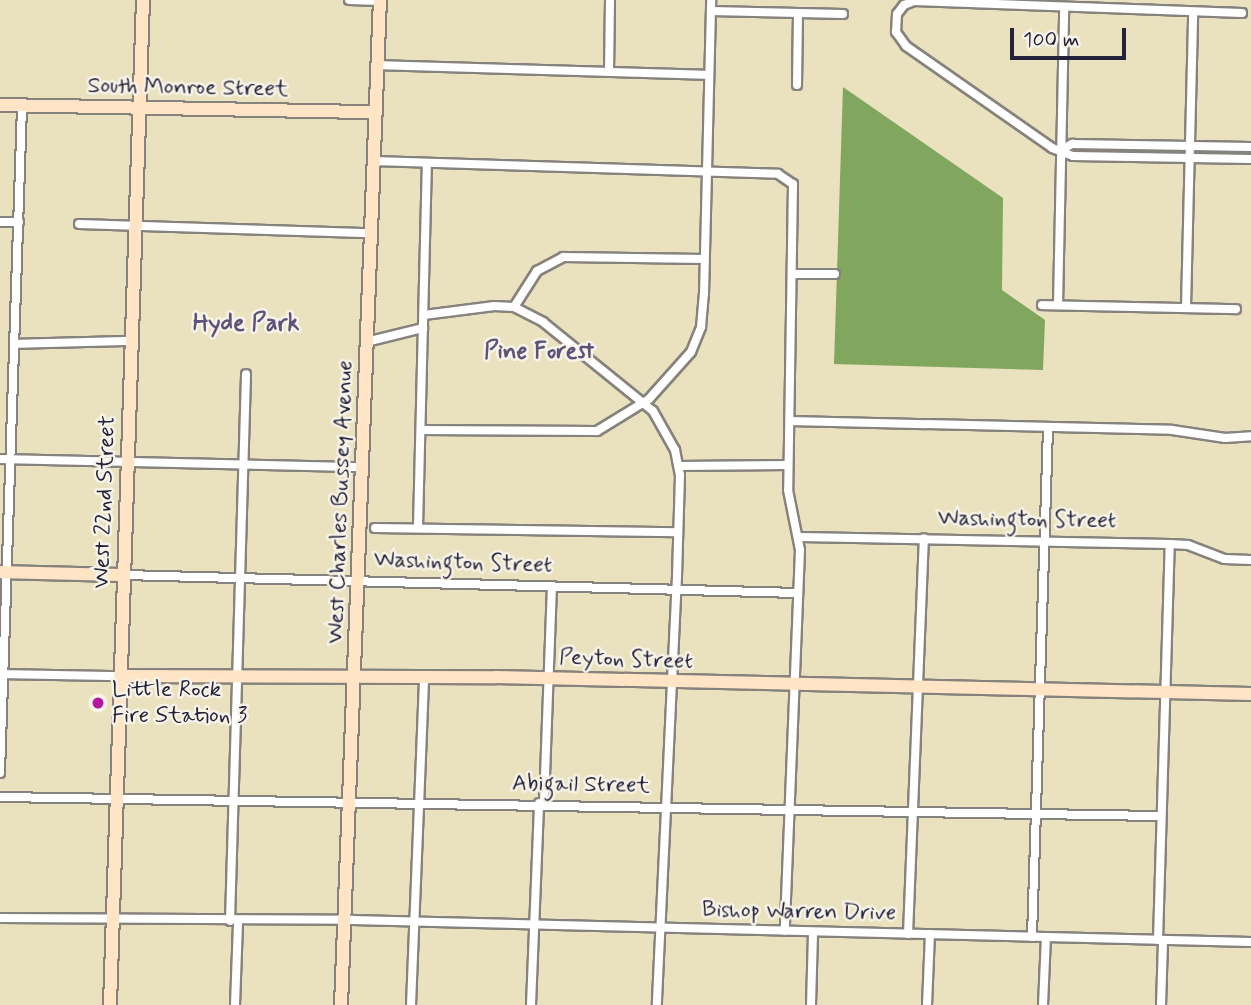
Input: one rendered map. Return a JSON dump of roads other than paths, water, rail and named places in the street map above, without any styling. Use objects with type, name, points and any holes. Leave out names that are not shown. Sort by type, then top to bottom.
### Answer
[{"type":"street","name":"West 22nd Street","points":[[110,1005],[143,0]]},
{"type":"street","points":[[349,0],[380,1]]},
{"type":"street","points":[[609,72],[610,0]]},
{"type":"street","points":[[421,430],[590,433],[643,402],[685,361],[696,342],[702,322],[711,0]]},
{"type":"street","name":"West Charles Bussey Avenue","points":[[341,1005],[360,581],[366,342],[380,1]]},
{"type":"street","points":[[1242,13],[914,1],[897,14],[896,32],[906,46],[998,114],[1073,156],[1251,159]]},
{"type":"street","points":[[1058,305],[1064,7]]},
{"type":"street","points":[[711,11],[843,14]]},
{"type":"street","points":[[1186,307],[1193,12]]},
{"type":"street","points":[[797,85],[798,13]]},
{"type":"street","points":[[378,65],[709,75]]},
{"type":"street","name":"South Monroe Street","points":[[0,105],[376,113]]},
{"type":"street","points":[[0,773],[3,572],[10,459],[22,106]]},
{"type":"street","points":[[1061,150],[1072,144],[1251,147]]},
{"type":"street","points":[[374,161],[427,166],[707,172],[788,177],[794,189],[788,490],[800,537],[785,931]]},
{"type":"street","points":[[418,527],[427,166]]},
{"type":"street","points":[[0,222],[19,222]]},
{"type":"street","points":[[79,224],[370,233]]},
{"type":"street","points":[[514,307],[537,271],[563,257],[704,259]]},
{"type":"street","points":[[792,274],[835,274]]},
{"type":"street","points":[[1041,305],[1236,309]]},
{"type":"street","points":[[424,315],[472,306],[514,307],[561,333],[643,402],[667,431],[680,467],[657,1005]]},
{"type":"street","points":[[366,342],[423,328]]},
{"type":"street","points":[[14,344],[131,341]]},
{"type":"street","points":[[235,1005],[232,800],[247,374]]},
{"type":"street","points":[[790,421],[1048,427],[1251,436]]},
{"type":"street","points":[[1032,937],[1047,541],[1048,427]]},
{"type":"street","points":[[0,459],[363,467]]},
{"type":"street","points":[[680,467],[788,465]]},
{"type":"street","points":[[374,528],[678,532]]},
{"type":"street","name":"Washington Street","points":[[800,537],[1170,544],[1188,545],[1224,559],[1251,560]]},
{"type":"street","points":[[908,934],[924,538]]},
{"type":"street","points":[[1161,1005],[1161,816],[1170,544]]},
{"type":"street","name":"Washington Street","points":[[3,572],[798,593]]},
{"type":"street","points":[[531,1005],[550,679],[552,586]]},
{"type":"street","name":"Peyton Street","points":[[2,674],[238,679],[550,679],[1251,694]]},
{"type":"street","points":[[411,1005],[424,678]]},
{"type":"street","name":"Abigail Street","points":[[0,797],[666,805],[1161,816]]},
{"type":"street","name":"Bishop Warren Drive","points":[[0,918],[415,921],[1251,942]]},
{"type":"street","points":[[811,1005],[813,932]]},
{"type":"street","points":[[927,1005],[930,934]]},
{"type":"street","points":[[1043,1005],[1046,937]]},
{"type":"place","name":"Little Rock Fire Station 3","points":[[98,703]]},
{"type":"district","name":"Hyde Park","points":[[246,324]]},
{"type":"district","name":"Pine Forest","points":[[539,352]]}]
